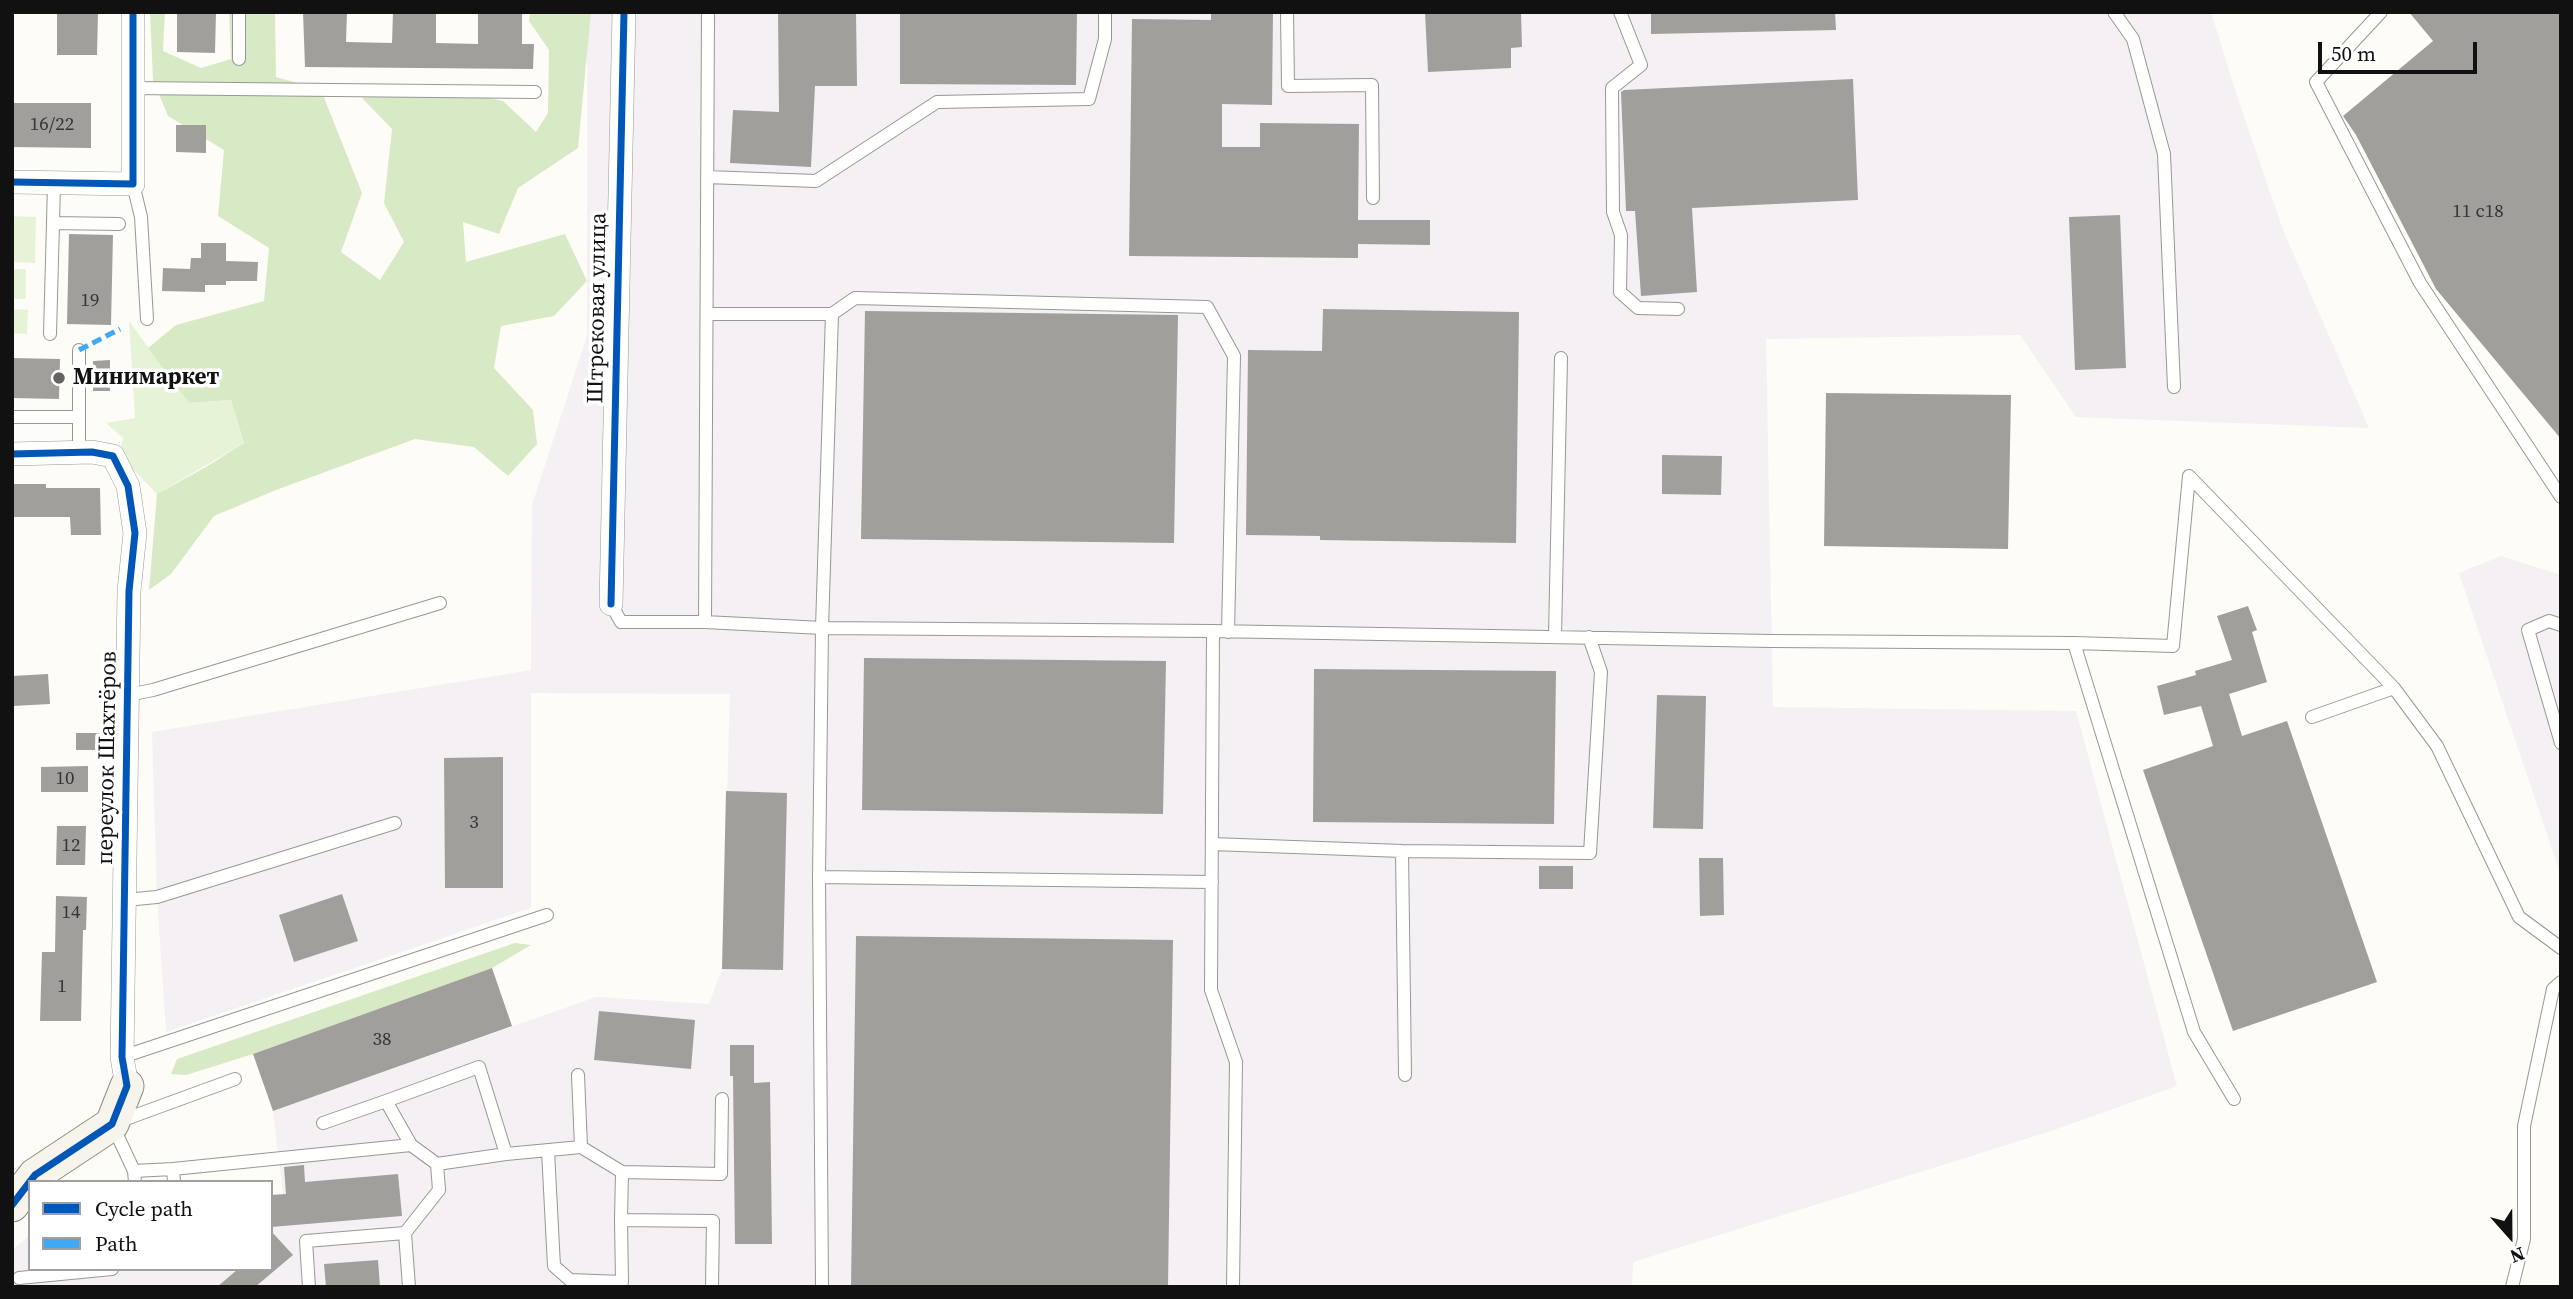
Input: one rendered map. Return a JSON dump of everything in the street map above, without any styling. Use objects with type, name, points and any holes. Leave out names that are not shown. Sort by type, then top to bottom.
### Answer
[{"type":"street","points":[[12,182],[133,184],[133,12]]},
{"type":"street","name":"Штрековая улица","points":[[611,604],[624,12]]},
{"type":"street","points":[[12,454],[85,453]]},
{"type":"street","name":"переулок Шахтёров","points":[[85,453],[113,456],[128,486],[135,533],[129,591],[125,1072]]},
{"type":"street","points":[[31,1180],[112,1124],[125,1072]]},
{"type":"street","points":[[12,1205],[28,1184]]},
{"type":"lane","points":[[239,12],[239,59]]},
{"type":"lane","points":[[705,622],[708,12]]},
{"type":"lane","points":[[707,177],[816,181],[937,102],[1089,99],[1105,39],[1105,12]]},
{"type":"lane","points":[[1287,12],[1288,86],[1372,85],[1373,198]]},
{"type":"lane","points":[[1620,12],[1640,65],[1612,88],[1613,212],[1621,235],[1620,292],[1638,308],[1678,309]]},
{"type":"lane","points":[[2114,12],[2133,39],[2164,154],[2174,387]]},
{"type":"lane","points":[[2381,12],[2316,82],[2420,283],[2561,497]]},
{"type":"lane","points":[[133,88],[536,92]]},
{"type":"lane","points":[[50,334],[54,183]]},
{"type":"lane","points":[[133,184],[141,217],[147,319]]},
{"type":"lane","points":[[53,223],[119,224]]},
{"type":"lane","points":[[707,314],[832,314],[855,298],[1207,307],[1234,356],[1228,632]]},
{"type":"lane","points":[[822,1287],[819,877],[822,628],[832,314]]},
{"type":"lane","points":[[79,351],[79,417],[85,453]]},
{"type":"lane","points":[[1555,636],[1561,358]]},
{"type":"lane","points":[[12,417],[79,417]]},
{"type":"lane","points":[[611,604],[621,622],[705,622],[822,628],[1213,631],[2173,646],[2189,476],[2393,688],[2437,746],[2519,917],[2561,948]]},
{"type":"lane","points":[[128,695],[153,690],[440,603]]},
{"type":"lane","points":[[2561,625],[2549,621],[2528,630],[2561,743]]},
{"type":"lane","points":[[1213,631],[1211,990],[1236,1062],[1233,1287]]},
{"type":"lane","points":[[1212,844],[1402,851],[1590,853],[1601,672],[1590,637]]},
{"type":"lane","points":[[2074,643],[2194,1032],[2234,1099]]},
{"type":"lane","points":[[2312,717],[2393,688]]},
{"type":"lane","points":[[125,900],[157,897],[395,823]]},
{"type":"lane","points":[[1402,851],[1405,1075]]},
{"type":"lane","points":[[819,877],[1212,882]]},
{"type":"lane","points":[[125,1072],[547,915]]},
{"type":"lane","points":[[2512,1287],[2524,1239],[2524,1126],[2553,989],[2561,982]]},
{"type":"lane","points":[[323,1123],[479,1067],[506,1154]]},
{"type":"lane","points":[[578,1075],[580,1147]]},
{"type":"lane","points":[[235,1079],[112,1124],[135,1176],[174,1176],[411,1145]]},
{"type":"lane","points":[[386,1101],[411,1145],[437,1164],[580,1147],[622,1172],[721,1174],[722,1099]]},
{"type":"lane","points":[[548,1151],[554,1266],[570,1280],[623,1285],[622,1172]]},
{"type":"lane","points":[[409,1287],[405,1233],[439,1190],[437,1164]]},
{"type":"lane","points":[[621,1220],[713,1222],[712,1287]]},
{"type":"lane","points":[[309,1287],[306,1241],[405,1233]]},
{"type":"lane","points":[[19,1278],[91,1271]]},
{"type":"shaded area","points":[[587,12],[2211,12],[2283,230],[2369,428],[2076,417],[2020,335],[1766,339],[1773,707],[2076,711],[2177,1086],[2051,1131],[1633,1262],[1632,1287],[12,1287],[12,1250],[28,1237],[28,1271],[273,1271],[273,1195],[283,1194],[273,1111],[596,997],[709,1004],[722,969],[730,694],[531,693],[531,908],[166,1032],[157,897],[152,732],[531,670],[532,505],[587,336]]},
{"type":"shaded area","points":[[2501,556],[2561,575],[2561,876],[2459,573]]},
{"type":"green space","points":[[150,12],[165,12],[163,51],[201,68],[231,59],[229,12],[275,12],[276,77],[321,90],[362,193],[341,252],[380,280],[404,242],[384,203],[392,129],[362,98],[442,87],[503,101],[536,132],[548,113],[549,50],[529,21],[530,12],[591,12],[578,148],[518,188],[499,234],[463,222],[466,262],[565,234],[587,281],[554,316],[501,326],[494,368],[533,410],[537,444],[508,476],[474,447],[415,439],[214,516],[171,574],[149,590],[157,494],[244,443],[231,400],[189,403],[148,348],[176,325],[264,301],[269,248],[218,216],[224,150],[168,116],[153,80]]},
{"type":"green space","points":[[12,216],[36,217],[35,263],[12,262]]},
{"type":"green space","points":[[12,269],[26,269],[26,299],[12,299]]},
{"type":"green space","points":[[12,309],[28,310],[27,334],[12,333]]},
{"type":"green space","points":[[129,321],[189,403],[231,400],[244,443],[157,494],[119,455],[123,438],[106,423],[135,418]]},
{"type":"green space","points":[[515,943],[531,945],[492,968],[253,1054],[186,1075],[171,1074],[177,1059]]},
{"type":"building","points":[[57,12],[98,12],[97,55],[57,55]]},
{"type":"building","points":[[177,12],[216,12],[215,53],[177,52]]},
{"type":"building","points":[[303,12],[347,12],[346,42],[392,43],[393,12],[436,12],[436,43],[478,44],[478,12],[522,12],[522,44],[534,44],[533,69],[305,67]]},
{"type":"building","points":[[778,12],[856,12],[857,86],[815,86],[811,167],[730,163],[733,110],[779,112]]},
{"type":"building","points":[[900,12],[1077,12],[1076,85],[900,84]]},
{"type":"building","points":[[1211,12],[1273,12],[1272,105],[1222,104],[1222,147],[1260,147],[1260,123],[1359,124],[1358,220],[1430,220],[1430,245],[1358,244],[1358,258],[1129,256],[1132,19],[1211,20]]},
{"type":"building","points":[[1425,12],[1521,12],[1522,47],[1511,48],[1511,68],[1428,72]]},
{"type":"building","points":[[1651,12],[1835,12],[1836,30],[1651,34]]},
{"type":"building","points":[[2409,12],[2561,12],[2561,439],[2436,289],[2356,135],[2343,116],[2433,41]]},
{"type":"building","points":[[1853,79],[1858,200],[1692,208],[1697,292],[1641,296],[1635,211],[1626,211],[1621,92]]},
{"type":"building","points":[[12,103],[91,103],[91,148],[12,147]]},
{"type":"building","points":[[176,125],[206,125],[206,153],[176,152]]},
{"type":"building","points":[[2120,215],[2126,368],[2075,370],[2069,217]]},
{"type":"building","points":[[69,234],[113,235],[111,325],[67,324]]},
{"type":"building","points":[[201,243],[226,243],[226,261],[258,262],[257,281],[226,281],[226,285],[205,285],[205,292],[162,291],[163,268],[190,269],[191,258],[201,258]]},
{"type":"building","points":[[1323,309],[1519,312],[1516,543],[1320,540],[1320,536],[1246,535],[1248,350],[1322,351]]},
{"type":"building","points":[[865,311],[1178,315],[1174,543],[861,539]]},
{"type":"building","points":[[12,358],[60,359],[59,399],[12,398]]},
{"type":"building","points":[[110,360],[110,391],[93,391],[93,361]]},
{"type":"building","points":[[1826,393],[2011,395],[2008,549],[1824,546]]},
{"type":"building","points":[[1662,455],[1722,456],[1721,495],[1662,494]]},
{"type":"building","points":[[13,484],[46,484],[46,488],[100,488],[101,535],[71,535],[70,517],[13,517]]},
{"type":"building","points":[[2248,606],[2257,630],[2252,632],[2267,682],[2229,694],[2242,736],[2287,721],[2377,982],[2233,1031],[2143,770],[2213,746],[2201,706],[2164,715],[2157,686],[2196,675],[2195,671],[2232,660],[2217,616]]},
{"type":"building","points":[[864,658],[1166,661],[1163,814],[862,810]]},
{"type":"building","points":[[1314,669],[1556,671],[1554,824],[1313,822]]},
{"type":"building","points":[[48,674],[50,704],[13,706],[12,676]]},
{"type":"building","points":[[1657,695],[1706,696],[1703,829],[1653,828]]},
{"type":"building","points":[[76,733],[101,733],[101,750],[76,750]]},
{"type":"building","points":[[503,757],[503,888],[445,888],[444,758]]},
{"type":"building","points":[[88,766],[88,792],[41,792],[41,767]]},
{"type":"building","points":[[726,791],[787,793],[783,970],[722,969]]},
{"type":"building","points":[[57,826],[86,826],[85,865],[56,865]]},
{"type":"building","points":[[1699,858],[1723,858],[1724,915],[1700,916]]},
{"type":"building","points":[[1539,866],[1573,866],[1573,889],[1539,889]]},
{"type":"building","points":[[342,894],[358,941],[294,962],[279,915]]},
{"type":"building","points":[[56,896],[87,897],[86,930],[83,930],[81,1021],[40,1021],[42,952],[55,952]]},
{"type":"building","points":[[856,936],[1173,940],[1168,1287],[851,1287]]},
{"type":"building","points":[[492,968],[512,1026],[273,1111],[253,1054]]},
{"type":"building","points":[[599,1011],[695,1020],[691,1069],[594,1060]]},
{"type":"building","points":[[730,1045],[754,1045],[754,1083],[770,1082],[772,1244],[735,1244],[733,1076],[730,1076]]},
{"type":"building","points":[[304,1165],[305,1182],[398,1174],[402,1216],[273,1227],[273,1195],[286,1194],[284,1167]]},
{"type":"building","points":[[273,1233],[293,1255],[255,1287],[217,1287],[236,1271],[273,1271]]},
{"type":"building","points":[[378,1260],[380,1287],[326,1287],[324,1264]]},
{"type":"marked path","points":[[79,350],[120,329]]},
{"type":"cycle path","points":[[12,182],[133,184],[133,12]]},
{"type":"cycle path","points":[[611,604],[624,12]]},
{"type":"cycle path","points":[[12,454],[92,452],[113,456],[128,486],[135,533],[129,591],[122,1057],[127,1086],[112,1124],[31,1180]]},
{"type":"cycle path","points":[[12,1205],[28,1184]]},
{"type":"place","name":"Минимаркет","points":[[59,378]]}]
